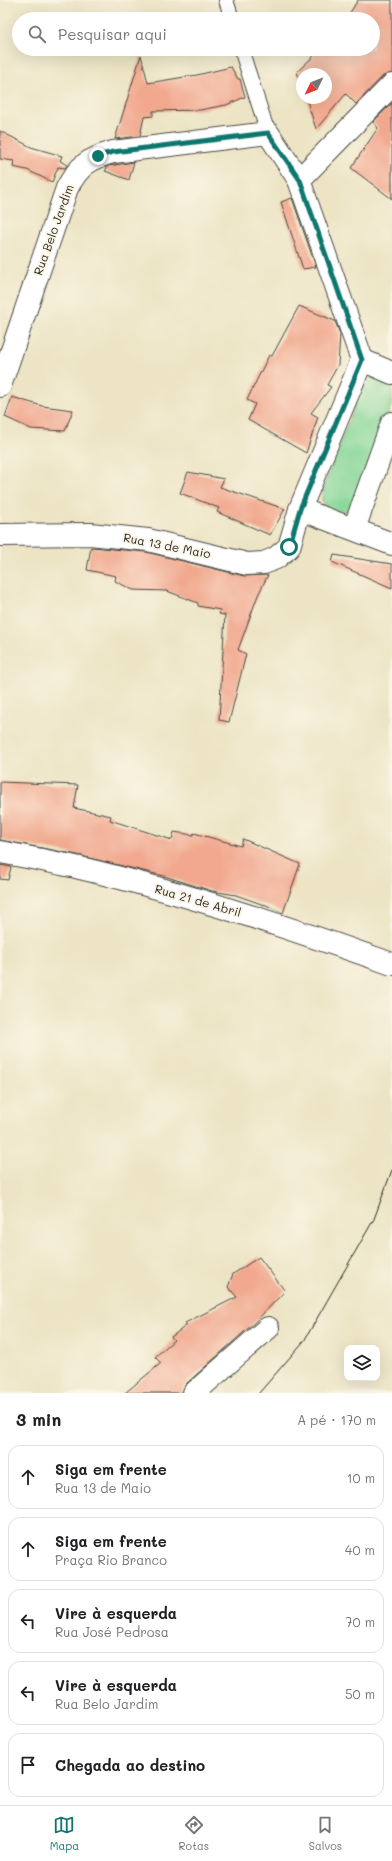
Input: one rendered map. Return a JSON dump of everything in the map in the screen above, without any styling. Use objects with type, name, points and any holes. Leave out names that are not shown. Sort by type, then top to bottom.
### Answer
[{"type":"street","points":[[300,180],[392,85]]},
{"type":"street","points":[[268,133],[300,180],[362,360],[392,373]]},
{"type":"street","name":"Rua Belo Jardim","points":[[0,386],[67,188],[75,173],[86,163],[98,156],[113,152],[268,133]]},
{"type":"street","name":"Rua 13 de Maio","points":[[0,535],[90,534],[141,539],[247,564],[264,563],[276,558],[289,547],[300,509],[362,360]]},
{"type":"street","points":[[354,529],[392,423]]},
{"type":"street","points":[[300,509],[392,544]]},
{"type":"street","name":"Rua 21 de Abril","points":[[0,852],[80,868],[176,894],[277,924],[392,964]]},
{"type":"street","points":[[194,1393],[268,1328]]},
{"type":"lane","points":[[226,0],[230,12]]},
{"type":"lane","points":[[243,56],[268,133]]},
{"type":"green space","points":[[373,377],[383,379],[392,385],[392,403],[352,507],[344,512],[329,510],[322,500],[323,488],[363,384]]},
{"type":"building","points":[[358,0],[392,0],[392,73],[383,76],[356,104],[346,94],[316,129],[308,104],[332,104],[332,68],[301,68],[314,56],[380,56],[380,12],[350,12]]},
{"type":"building","points":[[141,56],[148,83],[197,75],[231,67],[238,79],[240,79],[245,97],[226,105],[200,110],[153,111],[153,116],[144,117],[140,136],[115,139]]},
{"type":"building","points":[[392,103],[392,199],[351,168],[378,128],[373,122]]},
{"type":"building","points":[[0,131],[31,147],[62,156],[60,161],[67,165],[65,168],[58,167],[52,182],[27,170],[13,167],[14,161],[0,159]]},
{"type":"building","points":[[134,162],[129,180],[105,171],[108,166]]},
{"type":"building","points":[[292,198],[316,267],[303,269],[281,202]]},
{"type":"building","points":[[299,306],[335,321],[340,334],[338,365],[327,385],[331,387],[311,413],[318,417],[306,453],[248,420],[255,404],[247,400],[269,355],[272,356]]},
{"type":"building","points":[[12,397],[42,406],[73,410],[65,431],[31,429],[5,417]]},
{"type":"building","points":[[188,472],[224,479],[220,487],[285,509],[270,535],[217,512],[219,508],[180,493]]},
{"type":"building","points":[[91,547],[146,552],[244,576],[268,575],[258,595],[238,650],[246,654],[229,722],[219,720],[225,615],[219,614],[220,610],[198,606],[198,603],[167,591],[133,590],[115,581],[116,576],[87,570]]},
{"type":"building","points":[[334,555],[392,564],[392,588],[332,562]]},
{"type":"building","points":[[0,782],[78,785],[74,808],[111,816],[110,820],[172,840],[174,832],[193,835],[194,833],[241,846],[243,839],[300,864],[283,913],[264,904],[236,895],[212,891],[164,876],[73,854],[0,840]]},
{"type":"building","points":[[0,865],[11,867],[8,880],[0,879]]},
{"type":"building","points":[[259,1257],[285,1291],[253,1324],[186,1384],[182,1393],[125,1393],[161,1363],[155,1357],[174,1340],[171,1337],[187,1325],[185,1323],[237,1297],[228,1287],[233,1274]]},
{"type":"tram line","points":[[259,1393],[304,1341],[374,1219],[392,1170]]},
{"type":"route","points":[[98,156],[113,152],[268,133],[300,180],[362,360],[300,509],[289,547]]}]
